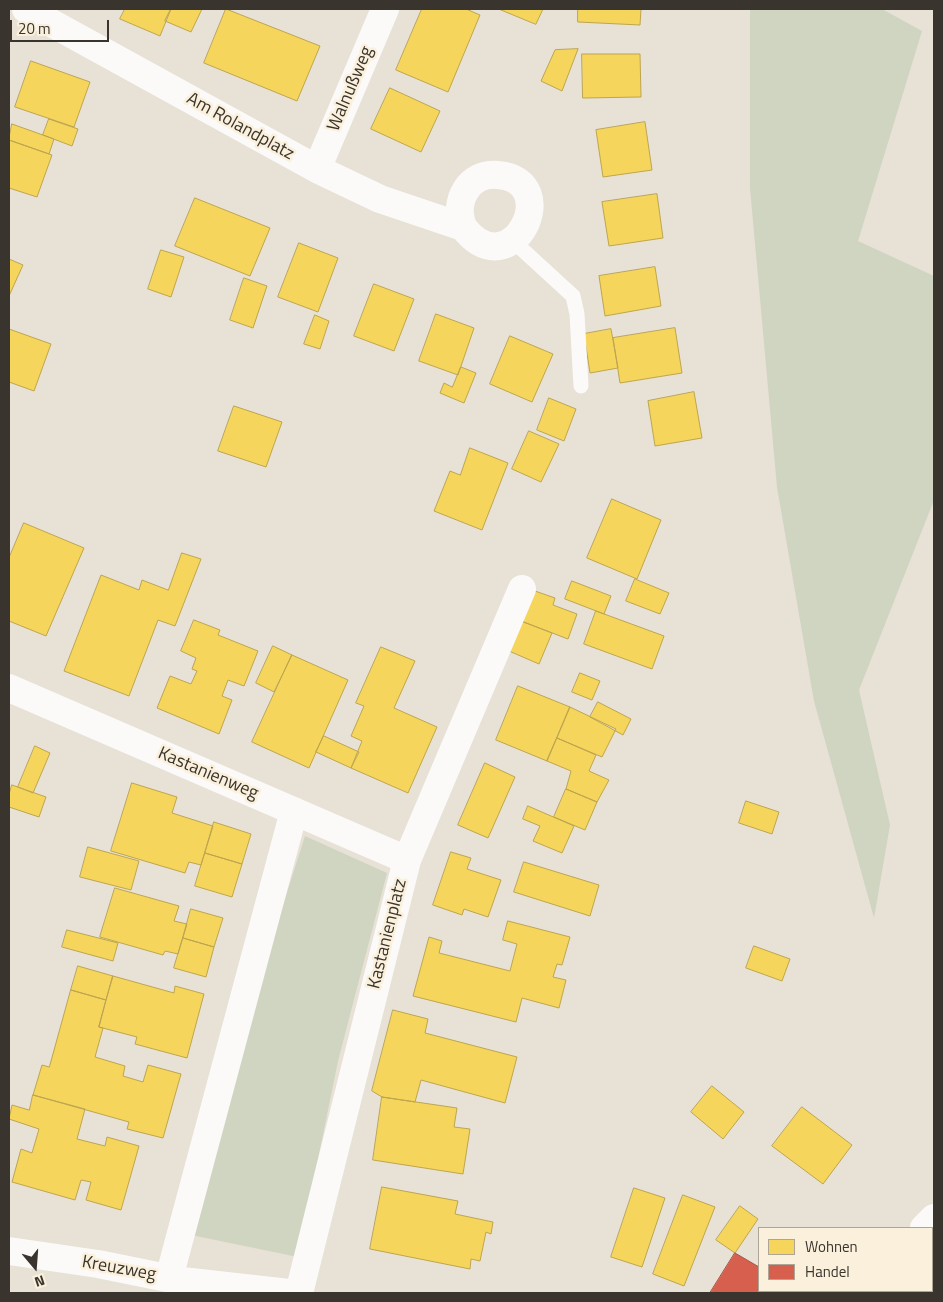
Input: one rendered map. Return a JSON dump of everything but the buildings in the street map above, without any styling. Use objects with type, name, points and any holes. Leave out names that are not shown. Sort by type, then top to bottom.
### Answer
[{"type":"street","name":"Am Rolandplatz","points":[[26,9],[317,169],[380,199],[463,227],[471,237],[485,244],[497,246],[513,241]]},
{"type":"street","name":"Walnußweg","points":[[317,169],[385,9]]},
{"type":"street","points":[[463,227],[459,218],[459,206],[461,196],[468,186],[484,176],[507,176],[524,190],[529,201],[529,218],[522,232],[513,241]]},
{"type":"street","name":"Kastanienplatz","points":[[299,1293],[407,860],[522,589]]},
{"type":"street","name":"Kastanienweg","points":[[9,688],[407,860]]},
{"type":"street","points":[[178,1284],[294,811]]},
{"type":"street","points":[[925,1227],[934,1218]]},
{"type":"street","name":"Kreuzweg","points":[[9,1251],[178,1284],[289,1293]]},
{"type":"lane","points":[[513,241],[573,296],[581,386]]},
{"type":"green space","points":[[750,9],[882,9],[922,31],[858,241],[934,276],[934,500],[859,690],[890,825],[874,918],[814,701],[777,487],[750,188]]},
{"type":"green space","points":[[305,836],[387,873],[338,1061],[298,1257],[191,1235],[262,971]]}]
